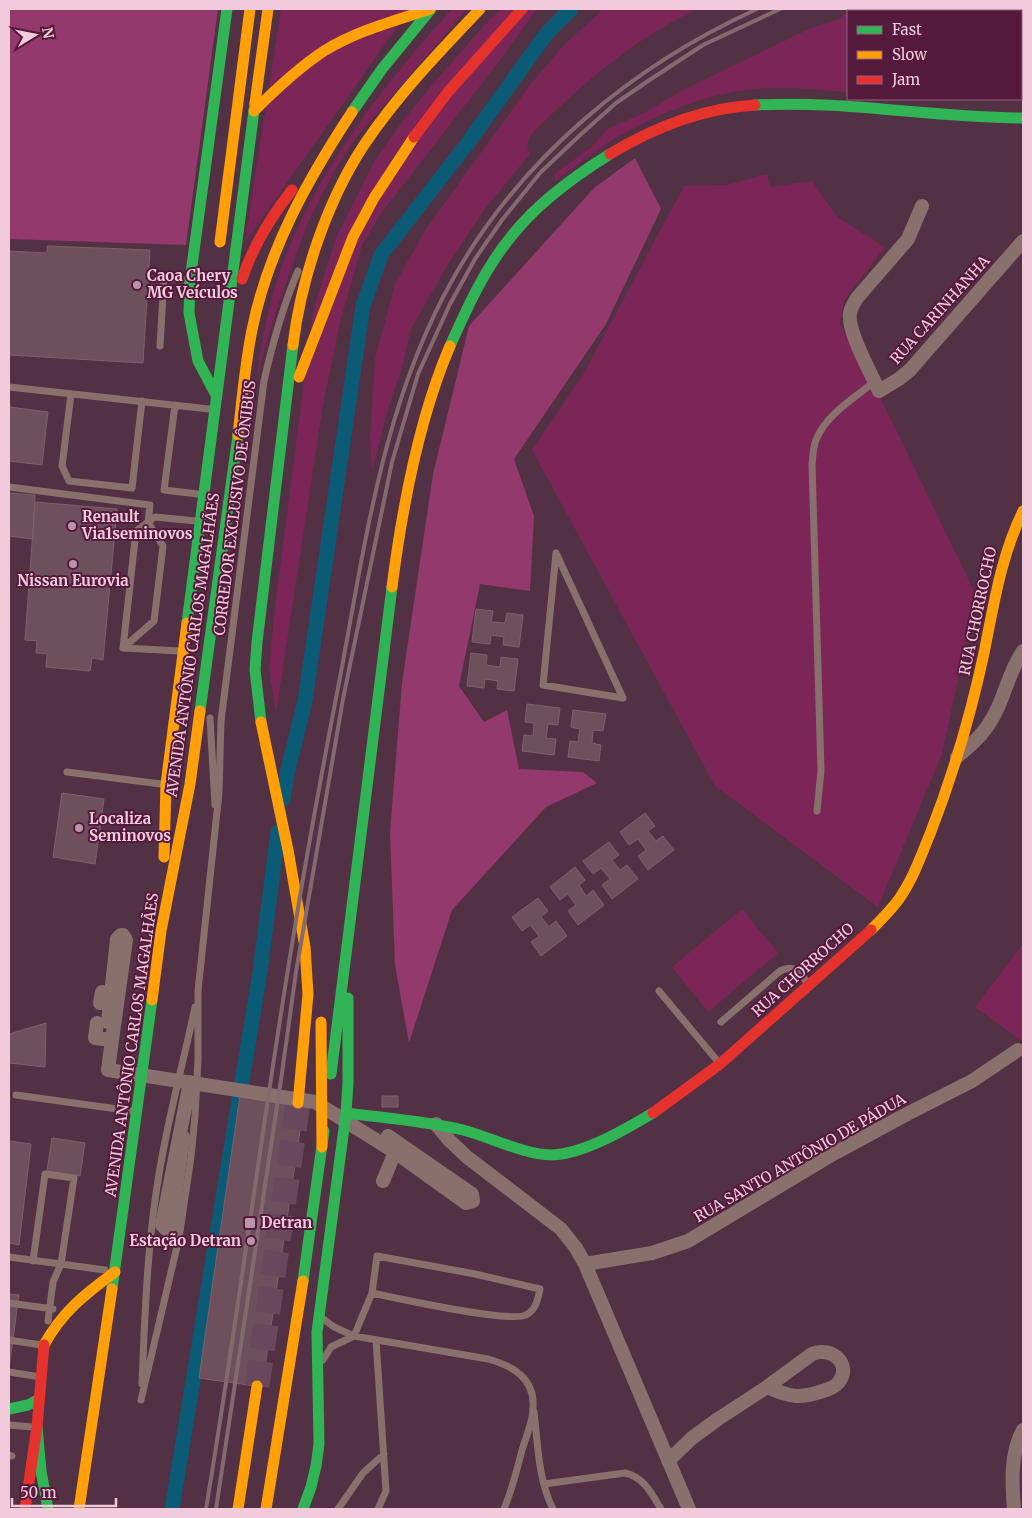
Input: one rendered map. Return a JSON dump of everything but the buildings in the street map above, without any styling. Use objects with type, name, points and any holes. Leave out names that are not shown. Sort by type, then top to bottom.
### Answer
[{"type":"main road","points":[[216,395],[198,361],[189,312],[190,280],[227,9]]},
{"type":"main road","points":[[219,249],[250,9]]},
{"type":"main road","points":[[161,931],[166,784],[218,376],[268,9]]},
{"type":"main road","points":[[254,111],[284,82],[312,59],[346,39],[430,9]]},
{"type":"main road","name":"AVENIDA ANTÔNIO CARLOS MAGALHÃES","points":[[79,1509],[115,1272],[161,931],[190,784],[252,330],[262,290],[292,213],[329,146],[375,77],[430,9]]},
{"type":"main road","points":[[322,1147],[321,1025],[318,999],[305,947],[288,850],[263,735],[255,670],[294,340],[314,254],[335,198],[352,166],[374,132],[401,98],[480,9]]},
{"type":"main road","points":[[285,416],[353,237],[374,198],[408,144],[448,92],[522,9]]},
{"type":"main road","points":[[266,1509],[302,1289],[322,1147],[348,933],[406,500],[423,425],[439,375],[456,331],[473,295],[517,229],[568,182],[618,148],[647,133],[698,115],[750,105],[784,103],[974,117],[1023,118]]},
{"type":"main road","points":[[218,376],[236,296],[248,259],[261,232],[329,146]]},
{"type":"main road","points":[[214,323],[218,376]]},
{"type":"main road","name":"RUA CHORROCHO","points":[[346,1113],[436,1124],[466,1131],[532,1152],[552,1155],[572,1152],[616,1134],[660,1109],[720,1064],[860,940],[883,918],[899,898],[913,874],[925,845],[957,757],[978,684],[994,596],[1004,556],[1023,511]]},
{"type":"main road","points":[[303,1509],[313,1480],[320,1444],[321,1421],[317,1373],[319,1315],[346,1113],[348,1083],[348,933]]},
{"type":"main road","points":[[298,1104],[304,1057],[308,994],[305,947]]},
{"type":"main road","points":[[25,1509],[37,1427],[44,1346],[68,1308],[115,1272]]},
{"type":"main road","points":[[238,1509],[257,1386]]},
{"type":"main road","points":[[9,1410],[28,1405],[39,1399]]},
{"type":"main road","points":[[9,1410],[37,1427]]},
{"type":"main road","points":[[37,1427],[40,1471],[48,1509]]},
{"type":"street","name":"RUA CARINHANHA","points":[[922,206],[908,238],[852,306],[850,314],[852,330],[880,391],[910,370],[1023,241]]},
{"type":"street","points":[[957,757],[983,733],[993,719],[1016,662],[1023,651]]},
{"type":"street","points":[[112,1040],[95,1038],[103,1023],[118,939],[123,935],[126,940],[108,1070],[190,1082],[276,1098],[315,1102],[395,1152],[466,1202],[473,1201],[472,1194],[388,1136]]},
{"type":"street","name":"RUA SANTO ANTÔNIO DE PÁDUA","points":[[586,1264],[652,1253],[688,1241],[833,1154],[972,1081],[1018,1050]]},
{"type":"street","points":[[183,1137],[171,1226],[166,1229],[162,1225],[190,1082]]},
{"type":"street","points":[[436,1124],[467,1157],[560,1229],[576,1248],[586,1264],[689,1509]]},
{"type":"street","points":[[383,1181],[395,1152]]},
{"type":"street","points":[[668,1461],[692,1438],[812,1354],[819,1351],[829,1352],[836,1356],[841,1364],[842,1374],[838,1384],[809,1396],[785,1395],[768,1386]]},
{"type":"street","points":[[1014,1509],[1013,1472],[1015,1454],[1023,1430]]},
{"type":"lane","points":[[305,254],[335,198]]},
{"type":"lane","name":"CORREDOR EXCLUSIVO DE ÔNIBUS","points":[[198,992],[161,1162],[147,1278],[141,1400],[179,1238],[190,1166],[196,1107],[198,992],[220,794],[222,721],[264,381],[277,326],[301,263]]},
{"type":"lane","points":[[160,346],[164,278],[190,280]]},
{"type":"lane","points":[[817,811],[821,771],[812,464],[814,449],[822,427],[875,382]]},
{"type":"lane","points":[[9,387],[214,410]]},
{"type":"lane","points":[[71,394],[62,466],[69,481],[132,488],[142,401]]},
{"type":"lane","points":[[175,405],[164,490],[203,494]]},
{"type":"lane","points":[[9,487],[150,505],[148,522],[163,546],[154,621],[123,648]]},
{"type":"lane","points":[[123,648],[136,530],[155,517],[199,522]]},
{"type":"lane","points":[[556,553],[618,689],[623,698],[543,685],[556,553]]},
{"type":"lane","points":[[123,648],[182,652]]},
{"type":"lane","points":[[206,664],[209,702]]},
{"type":"lane","name":"CORREDOR EXCLUSIVO DE ÔNIBUS","points":[[209,711],[214,782],[215,835]]},
{"type":"lane","points":[[67,772],[166,784]]},
{"type":"lane","points":[[721,1022],[780,970],[787,967],[797,970],[809,985]]},
{"type":"lane","points":[[659,991],[720,1064]]},
{"type":"lane","points":[[16,1095],[137,1112]]},
{"type":"lane","points":[[9,1340],[44,1346],[53,1282],[61,1264],[74,1178],[46,1174],[33,1260]]},
{"type":"lane","points":[[317,1373],[331,1347],[354,1336],[372,1294],[377,1256],[475,1274],[540,1289],[530,1312],[519,1317],[478,1313],[372,1294]]},
{"type":"lane","points":[[9,1257],[115,1272]]},
{"type":"lane","points":[[9,1303],[49,1309],[68,1308]]},
{"type":"lane","points":[[319,1315],[334,1327],[354,1336],[505,1364],[516,1370],[525,1380],[531,1393],[546,1496],[553,1509]]},
{"type":"lane","points":[[376,1340],[386,1491],[378,1509]]},
{"type":"lane","points":[[9,1372],[41,1377]]},
{"type":"lane","points":[[504,1509],[534,1409]]},
{"type":"lane","points":[[9,1426],[37,1427]]},
{"type":"lane","points":[[338,1509],[363,1474],[384,1454]]},
{"type":"lane","points":[[544,1484],[625,1473],[634,1475],[648,1488],[661,1509]]},
{"type":"shaded area","points":[[9,9],[218,9],[186,245],[9,239]]},
{"type":"shaded area","points":[[281,9],[413,9],[395,30],[245,242]]},
{"type":"shaded area","points":[[452,9],[467,9],[354,140],[335,170],[308,222],[278,305],[256,382],[264,333],[276,284],[287,253],[319,186],[338,155],[381,94]]},
{"type":"shaded area","points":[[502,9],[537,9],[380,215],[362,245],[340,322],[323,405],[276,713],[269,669],[275,607],[313,313],[322,281],[337,236],[374,162],[405,118],[437,79],[489,20]]},
{"type":"shaded area","points":[[603,9],[698,9],[653,33],[609,64],[568,99],[531,135],[528,144],[530,154],[484,210],[447,266],[411,329],[372,471],[370,439],[375,359],[395,284],[426,229],[529,86],[563,46]]},
{"type":"shaded area","points":[[891,9],[894,10],[849,10]]},
{"type":"shaded area","points":[[847,12],[847,92],[772,88],[731,92],[701,100],[671,111],[628,131],[556,180],[553,175],[593,146],[607,129],[644,113],[683,90],[811,28],[839,19]]},
{"type":"shaded area","points":[[635,158],[661,209],[606,324],[514,459],[534,516],[530,591],[480,584],[459,686],[484,722],[507,710],[519,769],[583,772],[597,783],[546,807],[452,910],[409,1043],[395,965],[390,832],[402,683],[433,474],[469,326],[594,188]]},
{"type":"shaded area","points":[[767,174],[770,187],[812,181],[837,217],[885,247],[844,300],[840,324],[875,387],[976,595],[942,754],[878,907],[715,786],[532,450],[583,375],[684,186],[727,185]]},
{"type":"shaded area","points":[[742,909],[778,953],[708,1012],[672,967]]},
{"type":"shaded area","points":[[1023,944],[1023,1042],[975,1007]]},
{"type":"waterway","points":[[283,799],[287,774],[305,701],[363,306],[381,255],[467,144],[547,33],[571,9]]},
{"type":"waterway","points":[[172,1509],[260,972],[278,832]]},
{"type":"tunnel","points":[[257,1386],[298,1103]]},
{"type":"railway","points":[[206,1509],[277,1036],[312,828],[379,477],[409,375],[429,325],[454,277],[481,233],[512,193],[547,154],[584,119],[624,87],[666,58],[711,32],[757,9]]},
{"type":"railway","points":[[216,1509],[296,972],[343,699],[392,462],[418,374],[450,304],[475,259],[502,220],[540,173],[616,103],[648,81],[703,45],[780,9]]},
{"type":"traffic: fast","points":[[216,395],[198,361],[189,313],[190,280],[227,9]]},
{"type":"traffic: fast","points":[[352,112],[382,69],[431,9]]},
{"type":"traffic: fast","points":[[187,623],[255,103]]},
{"type":"traffic: fast","points":[[755,105],[822,105],[1023,118]]},
{"type":"traffic: fast","points":[[450,346],[484,276],[520,226],[556,192],[610,154]]},
{"type":"traffic: fast","points":[[261,722],[255,670],[257,642],[293,345]]},
{"type":"traffic: fast","points":[[200,711],[238,435]]},
{"type":"traffic: fast","points":[[331,1074],[392,587]]},
{"type":"traffic: fast","points":[[303,1509],[311,1487],[319,1444],[317,1332],[346,1113],[348,998]]},
{"type":"traffic: fast","points":[[112,1289],[152,1000]]},
{"type":"traffic: fast","points":[[346,1113],[449,1127],[530,1152],[552,1155],[564,1154],[591,1145],[618,1133],[653,1113]]},
{"type":"traffic: fast","points":[[303,1281],[324,1131]]},
{"type":"traffic: fast","points":[[9,1409],[28,1405],[39,1399]]},
{"type":"traffic: fast","points":[[37,1427],[41,1471],[48,1509]]},
{"type":"traffic: slow","points":[[220,242],[250,9]]},
{"type":"traffic: slow","points":[[255,103],[268,9]]},
{"type":"traffic: slow","points":[[254,111],[305,64],[336,44],[362,32],[430,9]]},
{"type":"traffic: slow","points":[[293,345],[309,267],[327,215],[351,167],[364,145],[404,92],[480,9]]},
{"type":"traffic: slow","points":[[238,435],[252,330],[268,272],[305,189],[352,112]]},
{"type":"traffic: slow","points":[[299,377],[353,237],[374,198],[414,137]]},
{"type":"traffic: slow","points":[[392,587],[413,464],[429,403],[450,346]]},
{"type":"traffic: slow","points":[[871,930],[896,903],[908,884],[938,812],[954,767],[973,699],[995,598],[1009,545],[1023,511]]},
{"type":"traffic: slow","points":[[164,857],[166,784],[187,623]]},
{"type":"traffic: slow","points":[[152,1000],[161,931],[190,784],[200,711]]},
{"type":"traffic: slow","points":[[261,722],[288,850],[305,947],[308,994],[298,1103]]},
{"type":"traffic: slow","points":[[321,1022],[322,1147]]},
{"type":"traffic: slow","points":[[44,1345],[66,1313],[115,1272]]},
{"type":"traffic: slow","points":[[266,1509],[303,1281]]},
{"type":"traffic: slow","points":[[79,1509],[112,1289]]},
{"type":"traffic: slow","points":[[238,1509],[257,1386]]},
{"type":"traffic: jam","points":[[414,137],[448,92],[522,9]]},
{"type":"traffic: jam","points":[[979,9],[984,10]]},
{"type":"traffic: jam","points":[[610,154],[644,136],[680,121],[717,110],[755,105]]},
{"type":"traffic: jam","points":[[242,279],[251,255],[263,233],[276,211],[292,190]]},
{"type":"traffic: jam","points":[[653,1113],[720,1064],[871,930]]},
{"type":"traffic: jam","points":[[25,1509],[37,1427],[44,1345]]},
{"type":"place","name":"Caoa Chery MG Veículos","points":[[137,285]]},
{"type":"place","name":"Renault Via1seminovos","points":[[72,526]]},
{"type":"place","name":"Nissan Eurovia","points":[[73,564]]},
{"type":"place","name":"Localiza Seminovos","points":[[79,828]]},
{"type":"place","name":"Detran","points":[[250,1223]]},
{"type":"place","name":"Estação Detran","points":[[251,1241]]}]
